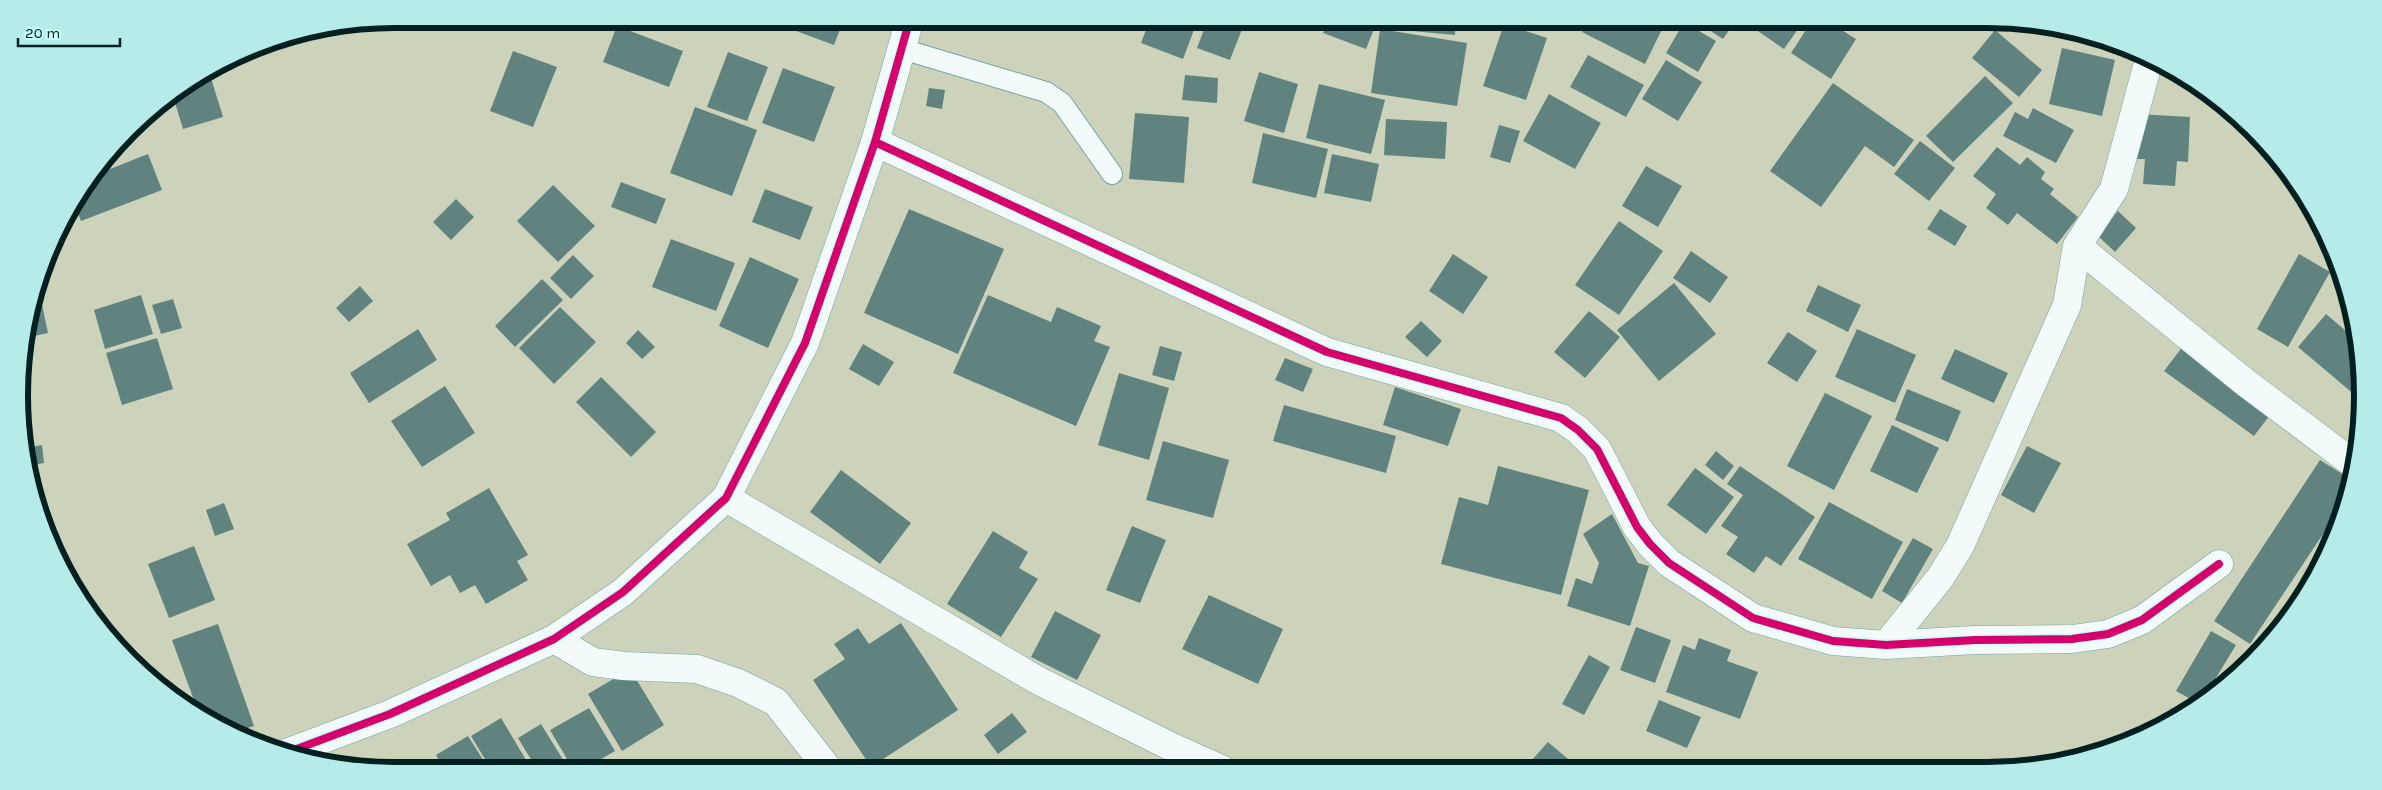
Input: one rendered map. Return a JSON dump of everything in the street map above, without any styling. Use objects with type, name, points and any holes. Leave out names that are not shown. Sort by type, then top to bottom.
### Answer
[{"type":"street","points":[[297,749],[390,714],[554,639],[623,592],[726,498],[805,343],[875,142],[908,28]]},
{"type":"street","points":[[1886,645],[1940,578],[1960,546],[2067,306],[2077,246],[2114,189],[2148,64]]},
{"type":"street","points":[[875,142],[1327,352],[1561,418],[1578,430],[1597,449],[1637,527],[1650,544],[1669,563],[1753,618],[1833,641],[1886,645],[1975,640],[2072,639],[2108,634],[2142,620],[2218,564]]},
{"type":"street","points":[[2077,246],[2246,383],[2348,460]]},
{"type":"street","points":[[726,498],[1039,682],[1205,762]]},
{"type":"street","points":[[554,639],[593,662],[624,666],[698,669],[738,683],[776,702],[823,762]]},
{"type":"lane","points":[[902,49],[1046,92],[1062,103],[1112,174]]},
{"type":"green space","points":[[371,28],[2011,28],[2082,40],[2128,55],[2150,65],[2211,103],[2247,135],[2279,171],[2305,211],[2327,254],[2335,277],[2342,300],[2351,347],[2354,371],[2354,419],[2342,490],[2327,536],[2317,558],[2293,599],[2279,619],[2247,655],[2211,687],[2171,713],[2128,735],[2082,750],[2035,759],[2011,762],[371,762],[300,750],[254,735],[232,725],[191,701],[171,687],[135,655],[103,619],[65,558],[55,536],[40,490],[28,419],[28,371],[40,300],[55,254],[65,232],[89,191],[103,171],[135,135],[171,103],[191,89],[232,65],[254,55],[300,40]]},
{"type":"building","points":[[616,28],[622,28],[683,51],[669,87],[603,62]]},
{"type":"building","points":[[788,28],[841,28],[834,45]]},
{"type":"building","points":[[1147,28],[1195,28],[1183,59],[1141,43]]},
{"type":"building","points":[[1205,28],[1242,28],[1230,60],[1197,48]]},
{"type":"building","points":[[1325,28],[1374,28],[1366,49],[1323,33]]},
{"type":"building","points":[[1401,28],[1455,28],[1455,35],[1401,30]]},
{"type":"building","points":[[1503,28],[1516,28],[1547,38],[1526,100],[1483,86]]},
{"type":"building","points":[[1584,28],[1663,28],[1645,64],[1582,32]]},
{"type":"building","points":[[1681,28],[1694,28],[1716,41],[1698,72],[1666,53]]},
{"type":"building","points":[[1706,28],[1731,28],[1723,39]]},
{"type":"building","points":[[1753,28],[1799,28],[1784,49]]},
{"type":"building","points":[[1807,28],[1838,28],[1856,39],[1831,79],[1791,53]]},
{"type":"building","points":[[1380,29],[1467,43],[1457,106],[1371,93]]},
{"type":"building","points":[[1995,30],[2042,70],[2019,97],[1972,58]]},
{"type":"building","points":[[2046,33],[2061,35],[2060,38]]},
{"type":"building","points":[[2062,48],[2115,60],[2102,116],[2049,104]]},
{"type":"building","points":[[513,51],[557,67],[533,127],[490,111]]},
{"type":"building","points":[[728,52],[768,67],[747,121],[707,107]]},
{"type":"building","points":[[1588,55],[1644,85],[1626,117],[1570,87]]},
{"type":"building","points":[[1666,60],[1702,82],[1678,121],[1642,99]]},
{"type":"building","points":[[783,68],[835,87],[814,142],[762,123]]},
{"type":"building","points":[[1259,72],[1298,84],[1284,133],[1244,121]]},
{"type":"building","points":[[1185,75],[1218,78],[1217,103],[1182,100]]},
{"type":"building","points":[[1985,76],[2013,103],[1953,162],[1926,136]]},
{"type":"building","points":[[211,78],[223,117],[183,129],[174,101]]},
{"type":"building","points":[[1833,83],[1914,140],[1894,167],[1865,146],[1821,207],[1770,171]]},
{"type":"building","points":[[1319,84],[1385,100],[1371,154],[1306,138]]},
{"type":"building","points":[[929,88],[945,90],[942,109],[926,106]]},
{"type":"building","points":[[1549,94],[1601,123],[1575,169],[1523,141]]},
{"type":"building","points":[[695,107],[757,130],[732,196],[670,173]]},
{"type":"building","points":[[2033,108],[2074,130],[2056,163],[2003,136],[2015,112],[2028,119]]},
{"type":"building","points":[[1135,113],[1189,117],[1184,183],[1129,179]]},
{"type":"building","points":[[2138,114],[2190,117],[2188,162],[2177,161],[2175,186],[2143,184],[2145,159],[2135,159]]},
{"type":"building","points":[[1386,119],[1447,122],[1445,159],[1384,155]]},
{"type":"building","points":[[1499,125],[1520,131],[1510,163],[1490,157]]},
{"type":"building","points":[[1263,133],[1328,149],[1316,198],[1252,183]]},
{"type":"building","points":[[1920,141],[1955,168],[1929,201],[1894,174]]},
{"type":"building","points":[[1997,147],[2020,165],[2027,157],[2045,172],[2041,179],[2054,189],[2050,194],[2078,217],[2057,244],[2017,213],[2008,225],[1986,208],[1996,194],[1973,176]]},
{"type":"building","points":[[148,154],[162,190],[81,221],[77,211],[102,172]]},
{"type":"building","points":[[1332,154],[1379,164],[1371,202],[1324,193]]},
{"type":"building","points":[[1646,166],[1682,186],[1658,227],[1622,206]]},
{"type":"building","points":[[621,182],[666,199],[656,224],[611,207]]},
{"type":"building","points":[[553,185],[595,226],[558,262],[517,221]]},
{"type":"building","points":[[765,189],[813,207],[800,240],[752,222]]},
{"type":"building","points":[[456,199],[474,217],[451,240],[433,222]]},
{"type":"building","points":[[909,209],[1004,249],[958,354],[864,313]]},
{"type":"building","points":[[1940,209],[1967,226],[1955,246],[1927,229]]},
{"type":"building","points":[[2118,211],[2136,228],[2115,252],[2097,235]]},
{"type":"building","points":[[1619,221],[1663,251],[1619,315],[1575,285]]},
{"type":"building","points":[[671,239],[735,263],[716,311],[652,287]]},
{"type":"building","points":[[1691,251],[1728,277],[1710,303],[1673,278]]},
{"type":"building","points":[[1453,254],[1488,277],[1463,314],[1429,291]]},
{"type":"building","points":[[2299,254],[2330,272],[2288,347],[2257,329]]},
{"type":"building","points":[[573,255],[594,276],[571,299],[550,278]]},
{"type":"building","points":[[750,257],[799,279],[768,348],[719,326]]},
{"type":"building","points":[[542,279],[563,300],[515,347],[495,326]]},
{"type":"building","points":[[1674,283],[1716,334],[1659,381],[1617,330]]},
{"type":"building","points":[[1818,285],[1861,305],[1848,332],[1806,311]]},
{"type":"building","points":[[360,286],[373,301],[349,322],[336,308]]},
{"type":"building","points":[[141,295],[153,334],[105,349],[94,310]]},
{"type":"building","points":[[988,295],[1051,322],[1057,307],[1101,326],[1094,341],[1110,347],[1076,426],[953,373]]},
{"type":"building","points":[[41,298],[48,333],[33,336]]},
{"type":"building","points":[[173,299],[182,328],[161,334],[152,305]]},
{"type":"building","points":[[560,307],[596,342],[554,384],[519,348]]},
{"type":"building","points":[[1589,311],[1620,337],[1585,378],[1554,352]]},
{"type":"building","points":[[2326,314],[2349,333],[2354,371],[2354,394],[2298,347]]},
{"type":"building","points":[[1421,321],[1442,341],[1427,357],[1405,337]]},
{"type":"building","points":[[418,329],[437,360],[369,403],[350,373]]},
{"type":"building","points":[[1857,329],[1916,355],[1895,403],[1835,377]]},
{"type":"building","points":[[638,330],[655,347],[642,359],[626,343]]},
{"type":"building","points":[[1788,332],[1817,351],[1797,382],[1767,363]]},
{"type":"building","points":[[157,338],[173,389],[122,405],[106,353]]},
{"type":"building","points":[[863,344],[894,362],[879,386],[849,369]]},
{"type":"building","points":[[1160,346],[1182,352],[1174,381],[1152,375]]},
{"type":"building","points":[[2183,346],[2273,411],[2254,436],[2164,371]]},
{"type":"building","points":[[1955,349],[2008,373],[1994,403],[1941,379]]},
{"type":"building","points":[[1285,358],[1313,369],[1303,392],[1275,380]]},
{"type":"building","points":[[1119,373],[1169,388],[1149,460],[1098,445]]},
{"type":"building","points":[[601,377],[656,432],[631,457],[576,402]]},
{"type":"building","points":[[445,386],[475,433],[422,467],[391,421]]},
{"type":"building","points":[[1395,387],[1461,409],[1448,446],[1383,425]]},
{"type":"building","points":[[1907,389],[1961,411],[1948,442],[1895,420]]},
{"type":"building","points":[[1825,393],[1872,416],[1834,490],[1787,466]]},
{"type":"building","points":[[1284,405],[1396,436],[1386,473],[1273,441]]},
{"type":"building","points":[[1892,425],[1939,448],[1917,493],[1870,471]]},
{"type":"building","points":[[1163,441],[1229,460],[1213,518],[1146,500]]},
{"type":"building","points":[[42,445],[44,463],[35,465],[32,447]]},
{"type":"building","points":[[2027,446],[2061,463],[2034,513],[2001,495]]},
{"type":"building","points":[[1716,451],[1734,466],[1723,480],[1705,465]]},
{"type":"building","points":[[2320,460],[2345,476],[2333,519],[2250,644],[2214,621]]},
{"type":"building","points":[[1498,466],[1589,490],[1561,595],[1441,564],[1459,497],[1488,505]]},
{"type":"building","points":[[1740,466],[1815,517],[1781,566],[1766,556],[1754,573],[1726,554],[1738,537],[1721,526],[1743,495],[1727,484]]},
{"type":"building","points":[[1695,468],[1734,497],[1706,534],[1667,505]]},
{"type":"building","points":[[841,470],[911,523],[880,564],[810,512]]},
{"type":"building","points":[[489,488],[528,555],[517,561],[528,580],[486,604],[475,585],[460,593],[450,575],[431,586],[407,544],[450,520],[446,513]]},
{"type":"building","points":[[1829,502],[1903,542],[1872,599],[1798,559]]},
{"type":"building","points":[[224,503],[234,529],[215,536],[206,510]]},
{"type":"building","points":[[1612,514],[1638,563],[1649,566],[1630,626],[1567,606],[1576,578],[1592,584],[1599,563],[1583,534]]},
{"type":"building","points":[[1132,526],[1166,540],[1140,603],[1106,590]]},
{"type":"building","points":[[993,531],[1028,552],[1019,568],[1038,579],[1001,637],[947,604]]},
{"type":"building","points":[[1913,538],[1933,549],[1902,603],[1882,591]]},
{"type":"building","points":[[194,546],[215,600],[169,618],[148,564]]},
{"type":"building","points":[[1209,595],[1283,629],[1258,684],[1182,649]]},
{"type":"building","points":[[1055,611],[1101,635],[1077,680],[1031,657]]},
{"type":"building","points":[[901,623],[958,710],[879,762],[868,762],[813,680],[845,659],[834,644],[858,628],[869,644]]},
{"type":"building","points":[[218,624],[254,726],[242,730],[195,704],[172,640]]},
{"type":"building","points":[[1636,627],[1671,640],[1655,683],[1620,670]]},
{"type":"building","points":[[2211,631],[2236,645],[2210,688],[2192,700],[2176,691]]},
{"type":"building","points":[[1699,638],[1731,650],[1727,661],[1758,672],[1740,719],[1666,692],[1683,645],[1695,650]]},
{"type":"building","points":[[1589,655],[1610,667],[1584,715],[1562,704]]},
{"type":"building","points":[[630,669],[664,725],[622,751],[588,694]]},
{"type":"building","points":[[1659,700],[1701,717],[1687,748],[1646,731]]},
{"type":"building","points":[[589,708],[615,751],[596,762],[569,762],[550,730]]},
{"type":"building","points":[[2171,708],[2175,711],[2171,713],[2168,715]]},
{"type":"building","points":[[1012,713],[1027,732],[998,754],[984,735]]},
{"type":"building","points":[[501,718],[527,762],[487,762],[471,736]]},
{"type":"building","points":[[541,724],[564,762],[533,762],[518,738]]},
{"type":"building","points":[[468,736],[484,762],[440,762],[436,755]]},
{"type":"building","points":[[1548,742],[1572,762],[1530,762]]},
{"type":"cycle path","points":[[297,749],[390,714],[554,639],[623,592],[726,498],[805,343],[875,142],[907,28]]},
{"type":"cycle path","points":[[875,142],[1327,352],[1561,418],[1578,430],[1597,449],[1637,527],[1650,544],[1669,563],[1753,618],[1833,641],[1886,645],[1975,640],[2072,639],[2108,634],[2142,620],[2219,564]]}]
